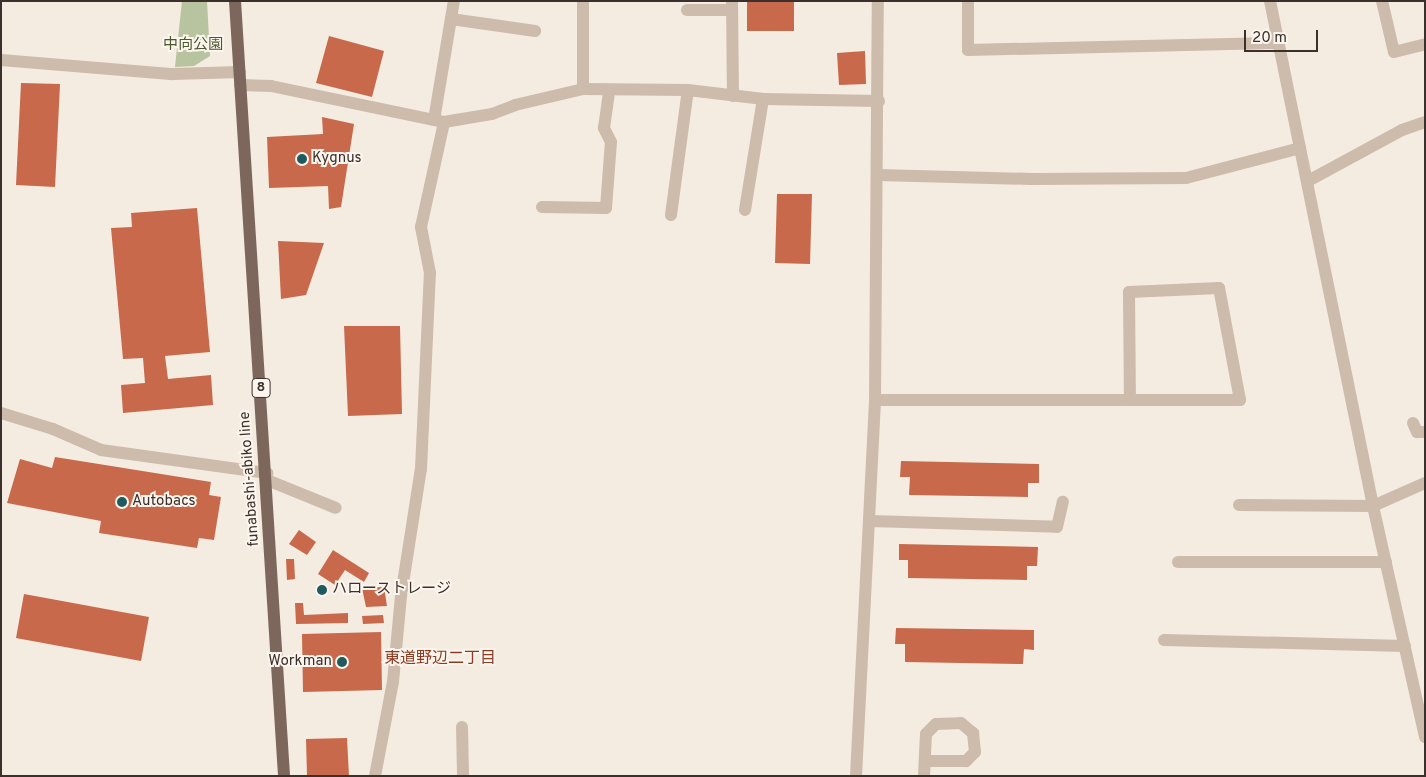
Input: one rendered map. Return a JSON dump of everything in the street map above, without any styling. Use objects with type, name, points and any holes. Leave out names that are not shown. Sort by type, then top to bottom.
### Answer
[{"type":"main road","name":"funabashi-abiko line","points":[[235,1],[267,477],[284,776]]},
{"type":"street","points":[[375,776],[393,682],[401,596],[421,469],[430,273],[421,227],[439,121],[454,1]]},
{"type":"street","points":[[583,1],[583,89]]},
{"type":"street","points":[[856,776],[871,521],[875,400],[879,101],[878,1]]},
{"type":"street","points":[[968,1],[968,50],[1278,43]]},
{"type":"street","points":[[1270,1],[1373,506],[1425,737]]},
{"type":"street","points":[[1382,1],[1394,52],[1425,44]]},
{"type":"street","points":[[687,10],[732,6],[732,96]]},
{"type":"street","points":[[451,19],[535,31]]},
{"type":"street","points":[[1,60],[240,79],[439,121],[492,114],[515,105],[583,89],[609,91],[688,90],[763,99],[879,101]]},
{"type":"street","points":[[671,216],[688,90]]},
{"type":"street","points":[[542,207],[606,208],[610,142],[604,128],[609,91]]},
{"type":"street","points":[[745,210],[763,99]]},
{"type":"street","points":[[1308,182],[1402,130],[1425,122]]},
{"type":"street","points":[[878,175],[1032,179],[1186,178],[1300,148]]},
{"type":"street","points":[[875,400],[1240,400],[1219,288],[1129,292],[1130,399]]},
{"type":"street","points":[[1,413],[53,429],[101,450],[267,477],[336,508]]},
{"type":"street","points":[[1413,423],[1417,432],[1425,432]]},
{"type":"street","points":[[1239,505],[1373,506],[1425,483]]},
{"type":"street","points":[[871,521],[1057,527],[1063,502]]},
{"type":"street","points":[[1178,562],[1386,562]]},
{"type":"street","points":[[1164,640],[1405,646]]},
{"type":"street","points":[[462,727],[463,776]]},
{"type":"street","points":[[924,776],[927,761]]},
{"type":"green space","name":"中向公園","points":[[182,1],[207,1],[210,56],[194,66],[175,67]]},
{"type":"building","points":[[747,1],[794,1],[794,31],[747,31]]},
{"type":"building","points":[[329,36],[384,51],[372,97],[316,83]]},
{"type":"building","points":[[865,51],[866,84],[839,85],[837,53]]},
{"type":"building","points":[[21,83],[60,84],[55,187],[16,185]]},
{"type":"building","points":[[322,117],[354,124],[341,207],[329,209],[328,186],[269,188],[267,137],[323,134]]},
{"type":"building","points":[[777,194],[812,194],[810,264],[775,263]]},
{"type":"building","points":[[197,208],[210,352],[165,356],[168,379],[211,375],[213,405],[123,413],[121,385],[145,383],[143,358],[123,359],[111,228],[132,227],[131,213]]},
{"type":"building","points":[[278,241],[324,243],[306,295],[281,299]]},
{"type":"building","points":[[344,326],[400,326],[402,414],[348,416]]},
{"type":"building","points":[[55,457],[211,482],[209,495],[221,497],[214,540],[199,538],[197,548],[99,533],[101,521],[7,503],[20,459],[52,468]]},
{"type":"building","points":[[901,461],[1039,464],[1039,483],[1028,483],[1028,497],[909,495],[910,477],[900,477]]},
{"type":"building","points":[[299,530],[316,542],[307,555],[289,544]]},
{"type":"building","points":[[899,544],[1038,547],[1037,566],[1027,566],[1027,580],[908,578],[908,560],[899,560]]},
{"type":"building","points":[[333,550],[369,573],[364,582],[345,570],[335,585],[318,574]]},
{"type":"building","points":[[286,559],[294,559],[295,579],[287,580]]},
{"type":"building","points":[[384,587],[387,606],[366,607],[362,588]]},
{"type":"building","points":[[24,594],[149,617],[141,661],[16,638]]},
{"type":"building","points":[[295,603],[303,603],[304,615],[348,613],[348,623],[296,624]]},
{"type":"building","points":[[383,615],[384,623],[363,624],[362,616]]},
{"type":"building","points":[[896,628],[1034,630],[1034,650],[1024,649],[1023,664],[905,662],[905,644],[895,644]]},
{"type":"building","points":[[381,632],[382,690],[303,692],[302,634]]},
{"type":"building","points":[[347,738],[349,776],[307,776],[306,739]]},
{"type":"place","name":"Kygnus","points":[[302,159]]},
{"type":"place","name":"Autobacs","points":[[122,502]]},
{"type":"place","name":"ハローストレージ","points":[[322,590]]},
{"type":"place","name":"Workman","points":[[342,662]]},
{"type":"district","name":"東道野辺二丁目","points":[[440,659]]}]
